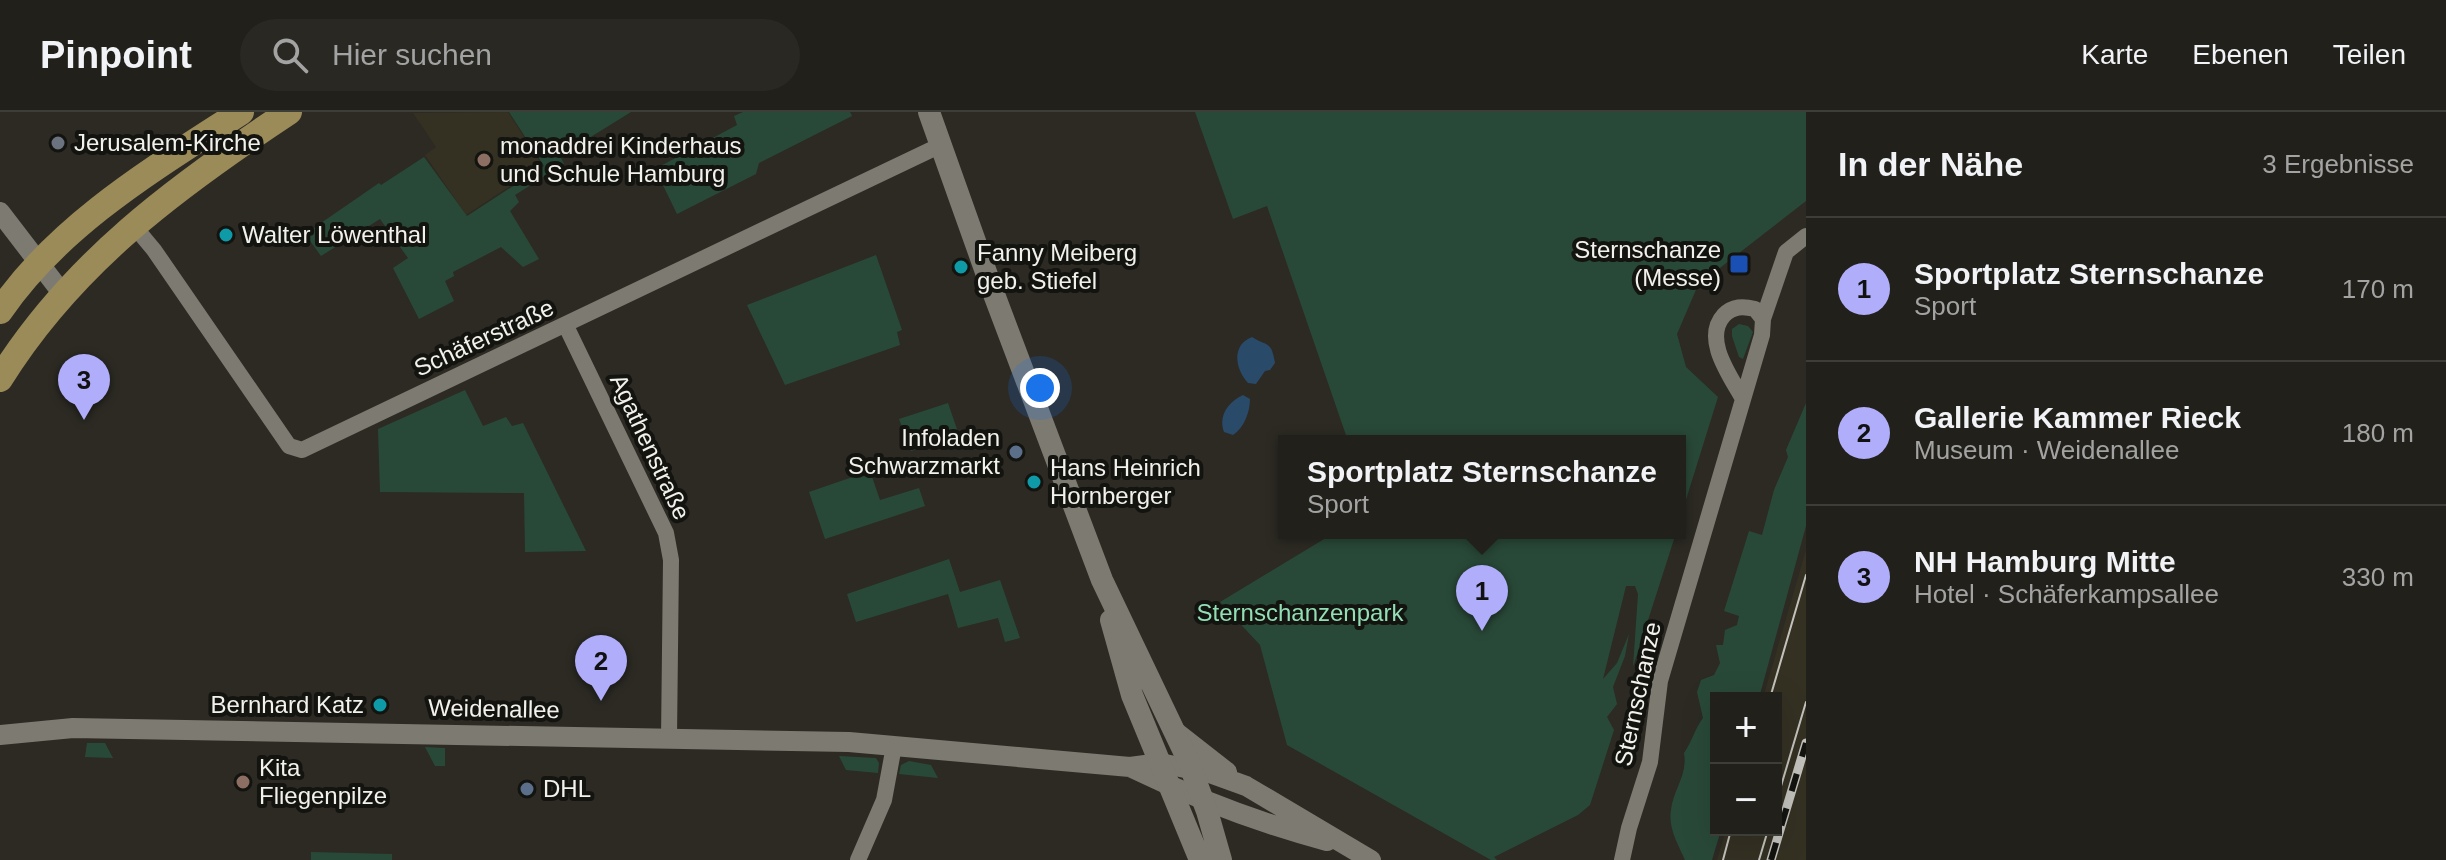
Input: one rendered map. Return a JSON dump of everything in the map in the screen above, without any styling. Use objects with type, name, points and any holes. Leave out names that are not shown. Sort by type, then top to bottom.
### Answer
[{"type":"main road","points":[[0,311],[38,263],[79,222],[241,112]]},
{"type":"main road","points":[[0,379],[28,336],[62,293],[134,226],[196,176],[289,112]]},
{"type":"main road","points":[[929,112],[1102,580],[1175,731],[1221,860]]},
{"type":"main road","points":[[1102,580],[1122,665],[1200,860]]},
{"type":"street","name":"Schäferstraße","points":[[134,226],[154,250],[289,446],[302,450],[941,145]]},
{"type":"street","points":[[0,212],[62,293]]},
{"type":"street","name":"Sternschanze","points":[[1622,860],[1652,752],[1660,681],[1762,335],[1763,319],[1786,252],[1806,236]]},
{"type":"street","points":[[1743,399],[1723,362],[1716,333],[1724,315],[1738,307],[1755,309],[1763,319]]},
{"type":"street","name":"Agathenstraße","points":[[566,326],[666,533],[671,560],[669,738]]},
{"type":"street","name":"Weidenallee","points":[[0,735],[73,728],[849,742],[1130,767],[1160,763],[1190,768],[1246,786]]},
{"type":"street","points":[[1175,731],[1202,755],[1246,786],[1371,860]]},
{"type":"street","points":[[858,860],[884,800],[894,746]]},
{"type":"street","name":"Weidenallee","points":[[1130,767],[1202,800],[1282,829],[1346,847]]},
{"type":"shaded area","name":"monaddrei Kinderhaus und Schule Hamburg","points":[[508,112],[542,165],[466,215],[425,155],[436,147],[413,113]]},
{"type":"shaded area","points":[[1806,550],[1806,860],[1717,860],[1724,836],[1782,836],[1782,692],[1765,692]]},
{"type":"green space","points":[[509,112],[631,112],[560,156],[564,164],[515,195],[519,202],[510,211],[539,259],[523,267],[501,247],[453,272],[454,276],[445,281],[454,301],[419,319],[393,268],[408,258],[380,219],[321,256],[305,234],[379,183],[381,185],[424,157],[467,216],[544,166]]},
{"type":"green space","points":[[743,112],[850,112],[852,116],[759,163],[756,174],[677,214],[655,169],[737,125],[734,116]]},
{"type":"green space","points":[[1195,112],[1806,112],[1806,201],[1698,285],[1677,334],[1686,367],[1718,397],[1686,500],[1686,435],[1346,435],[1267,206],[1233,219]]},
{"type":"green space","points":[[876,255],[902,330],[897,332],[900,345],[785,385],[747,305]]},
{"type":"green space","points":[[1739,324],[1748,326],[1753,332],[1743,359],[1739,357],[1732,336],[1732,329]]},
{"type":"green space","points":[[465,390],[483,426],[506,417],[512,426],[523,423],[586,551],[525,552],[524,493],[380,492],[378,429]]},
{"type":"green space","points":[[948,403],[959,435],[911,451],[899,419]]},
{"type":"green space","points":[[1806,403],[1806,526],[1761,692],[1710,692],[1710,836],[1719,836],[1712,860],[1685,860],[1674,836],[1670,817],[1684,768],[1684,753],[1703,718],[1697,692],[1701,680],[1714,675],[1720,663],[1716,645],[1723,645],[1725,630],[1737,625],[1739,616],[1724,611],[1749,531],[1762,535],[1774,490],[1788,457],[1786,450]]},
{"type":"green space","points":[[870,471],[880,500],[919,488],[925,506],[825,539],[809,492]]},
{"type":"green space","name":"Sternschanzenpark","points":[[1324,539],[1674,539],[1633,667],[1638,594],[1635,586],[1626,586],[1603,679],[1617,663],[1629,634],[1625,656],[1613,687],[1617,704],[1607,717],[1614,730],[1590,805],[1578,815],[1494,857],[1497,860],[1491,860],[1287,745],[1260,645],[1220,602]]},
{"type":"green space","points":[[949,559],[960,592],[1000,580],[1020,638],[1005,642],[998,618],[958,628],[948,594],[856,622],[847,594]]},
{"type":"green space","points":[[87,743],[105,743],[113,758],[85,757]]},
{"type":"green space","points":[[425,747],[445,748],[445,766],[435,766]]},
{"type":"green space","points":[[839,756],[876,758],[878,773],[846,770]]},
{"type":"green space","points":[[909,761],[931,765],[938,778],[899,774],[901,765]]},
{"type":"green space","points":[[311,852],[392,854],[392,860],[311,860]]},
{"type":"water","points":[[1252,337],[1270,347],[1275,363],[1256,384],[1248,383],[1240,371],[1237,358],[1241,346]]},
{"type":"water","points":[[1243,395],[1250,399],[1243,424],[1233,435],[1224,432],[1222,420],[1226,410]]},
{"type":"tram line","points":[[1772,692],[1806,575]]},
{"type":"tram line","points":[[1782,783],[1806,702]]},
{"type":"tram line","points":[[1723,860],[1729,836]]},
{"type":"tram line","points":[[1759,860],[1766,836]]},
{"type":"railway","points":[[1771,860],[1806,743]]},
{"type":"place","name":"Jerusalem-Kirche","points":[[58,143]]},
{"type":"place","name":"monaddrei Kinderhaus und Schule Hamburg","points":[[484,160]]},
{"type":"place","name":"Walter Löwenthal","points":[[226,235]]},
{"type":"place","name":"Sternschanze (Messe)","points":[[1739,264]]},
{"type":"place","name":"Fanny Meiberg geb. Stiefel","points":[[961,267]]},
{"type":"place","name":"NH Hamburg Mitte","points":[[84,420]]},
{"type":"place","name":"Infoladen Schwarzmarkt","points":[[1016,452]]},
{"type":"place","name":"Hans Heinrich Hornberger","points":[[1034,482]]},
{"type":"place","name":"Sportplatz Sternschanze","points":[[1482,631]]},
{"type":"place","name":"Gallerie Kammer Rieck","points":[[601,701]]},
{"type":"place","name":"Bernhard Katz","points":[[380,705]]},
{"type":"place","name":"Kita Fliegenpilze","points":[[243,782]]},
{"type":"place","name":"DHL","points":[[527,789]]}]
